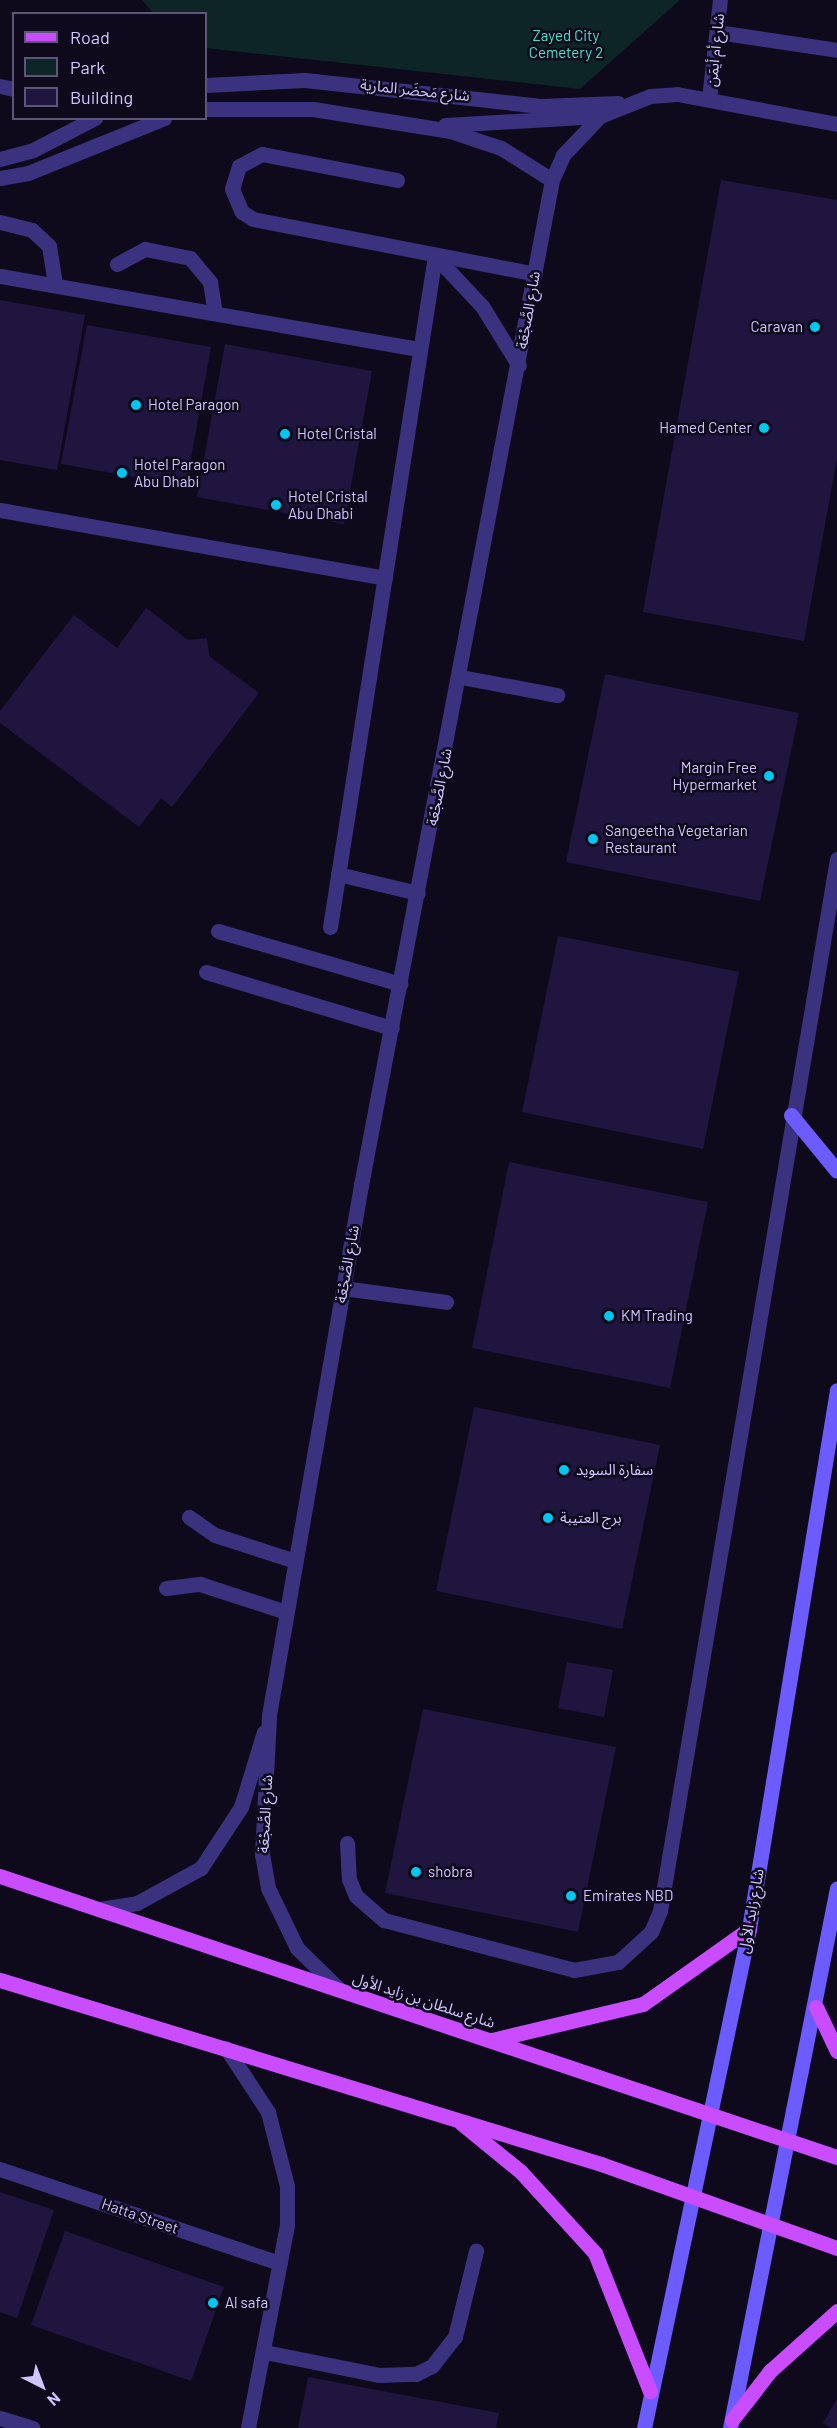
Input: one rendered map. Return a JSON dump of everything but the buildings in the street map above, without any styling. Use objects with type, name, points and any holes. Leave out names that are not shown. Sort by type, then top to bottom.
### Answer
[{"type":"main road","points":[[792,1115],[837,1171]]},
{"type":"main road","name":"شارع زايد الأول","points":[[644,2428],[748,1929],[837,1390]]},
{"type":"main road","name":"شارع سلطان بن زايد الأول","points":[[0,1876],[709,2117],[837,2157]]},
{"type":"main road","points":[[731,2424],[816,2007],[837,1888]]},
{"type":"main road","points":[[491,2041],[643,2004],[748,1929]]},
{"type":"main road","points":[[0,1980],[454,2117],[837,2248]]},
{"type":"main road","points":[[816,2007],[837,2051]]},
{"type":"main road","points":[[454,2117],[521,2172],[595,2253],[650,2391]]},
{"type":"main road","points":[[731,2424],[784,2357],[837,2311]]},
{"type":"street","name":"شارع أم أيمَن","points":[[709,99],[720,0]]},
{"type":"street","points":[[717,32],[837,50]]},
{"type":"street","name":"شارع مَحضَر المارية","points":[[207,85],[304,80],[541,106],[624,103]]},
{"type":"street","name":"شارع الصَّجْعَة","points":[[344,1993],[297,1948],[268,1888],[262,1856],[269,1715],[343,1288],[461,677],[552,180],[563,155],[600,116],[624,103],[677,94],[837,124]]},
{"type":"street","name":"شارع مَحضَر المارية","points":[[207,109],[313,110],[424,126],[501,148],[552,180]]},
{"type":"street","name":"شارع مَحضَر المارية","points":[[424,126],[600,116]]},
{"type":"street","points":[[0,159],[33,150],[91,120]]},
{"type":"street","points":[[0,178],[28,173],[159,120]]},
{"type":"street","points":[[397,180],[262,154],[239,166],[232,189],[242,212],[253,219],[535,274]]},
{"type":"street","points":[[0,222],[32,230],[49,246],[55,284]]},
{"type":"street","points":[[117,264],[145,249],[190,258],[210,282],[215,312]]},
{"type":"street","points":[[330,927],[435,256]]},
{"type":"street","points":[[435,256],[482,306],[519,366]]},
{"type":"street","points":[[0,276],[420,349]]},
{"type":"street","points":[[0,510],[385,578]]},
{"type":"street","points":[[461,677],[556,694]]},
{"type":"street","points":[[347,1843],[349,1879],[357,1896],[384,1920],[574,1970],[618,1962],[651,1932],[660,1911],[792,1115],[837,859]]},
{"type":"street","points":[[338,874],[418,893]]},
{"type":"street","points":[[218,931],[400,984]]},
{"type":"street","points":[[206,972],[392,1028]]},
{"type":"street","points":[[343,1288],[446,1302]]},
{"type":"street","points":[[189,1517],[215,1535],[295,1561]]},
{"type":"street","points":[[166,1588],[200,1584],[286,1612]]},
{"type":"street","name":"شارع الصَّجْعَة","points":[[100,1909],[137,1903],[201,1868],[241,1807],[269,1715]]},
{"type":"street","points":[[226,2048],[264,2104],[280,2148],[287,2186],[280,2263],[265,2352],[248,2428]]},
{"type":"street","name":"Hatta Street","points":[[0,2169],[280,2263]]},
{"type":"street","points":[[265,2352],[380,2375],[424,2370],[455,2337],[476,2251]]},
{"type":"street","points":[[0,2418],[33,2428]]},
{"type":"green space","name":"Zayed City Cemetery 2","points":[[142,0],[680,0],[580,89],[207,48],[207,12],[152,12]]},
{"type":"place","name":"Caravan","points":[[815,327]]},
{"type":"place","name":"Hotel Paragon","points":[[136,405]]},
{"type":"place","name":"Hamed Center","points":[[764,428]]},
{"type":"place","name":"Hotel Cristal","points":[[285,434]]},
{"type":"place","name":"Hotel Paragon Abu Dhabi","points":[[122,473]]},
{"type":"place","name":"Hotel Cristal Abu Dhabi","points":[[276,505]]},
{"type":"place","name":"Margin Free Hypermarket","points":[[769,776]]},
{"type":"place","name":"Sangeetha Vegetarian Restaurant","points":[[593,839]]},
{"type":"place","name":"KM Trading","points":[[609,1316]]},
{"type":"place","name":"سفارة السويد","points":[[564,1470]]},
{"type":"place","name":"برج العتيبة","points":[[548,1518]]},
{"type":"place","name":"shobra","points":[[416,1872]]},
{"type":"place","name":"Emirates NBD","points":[[571,1896]]},
{"type":"place","name":"Al safa","points":[[213,2303]]}]
